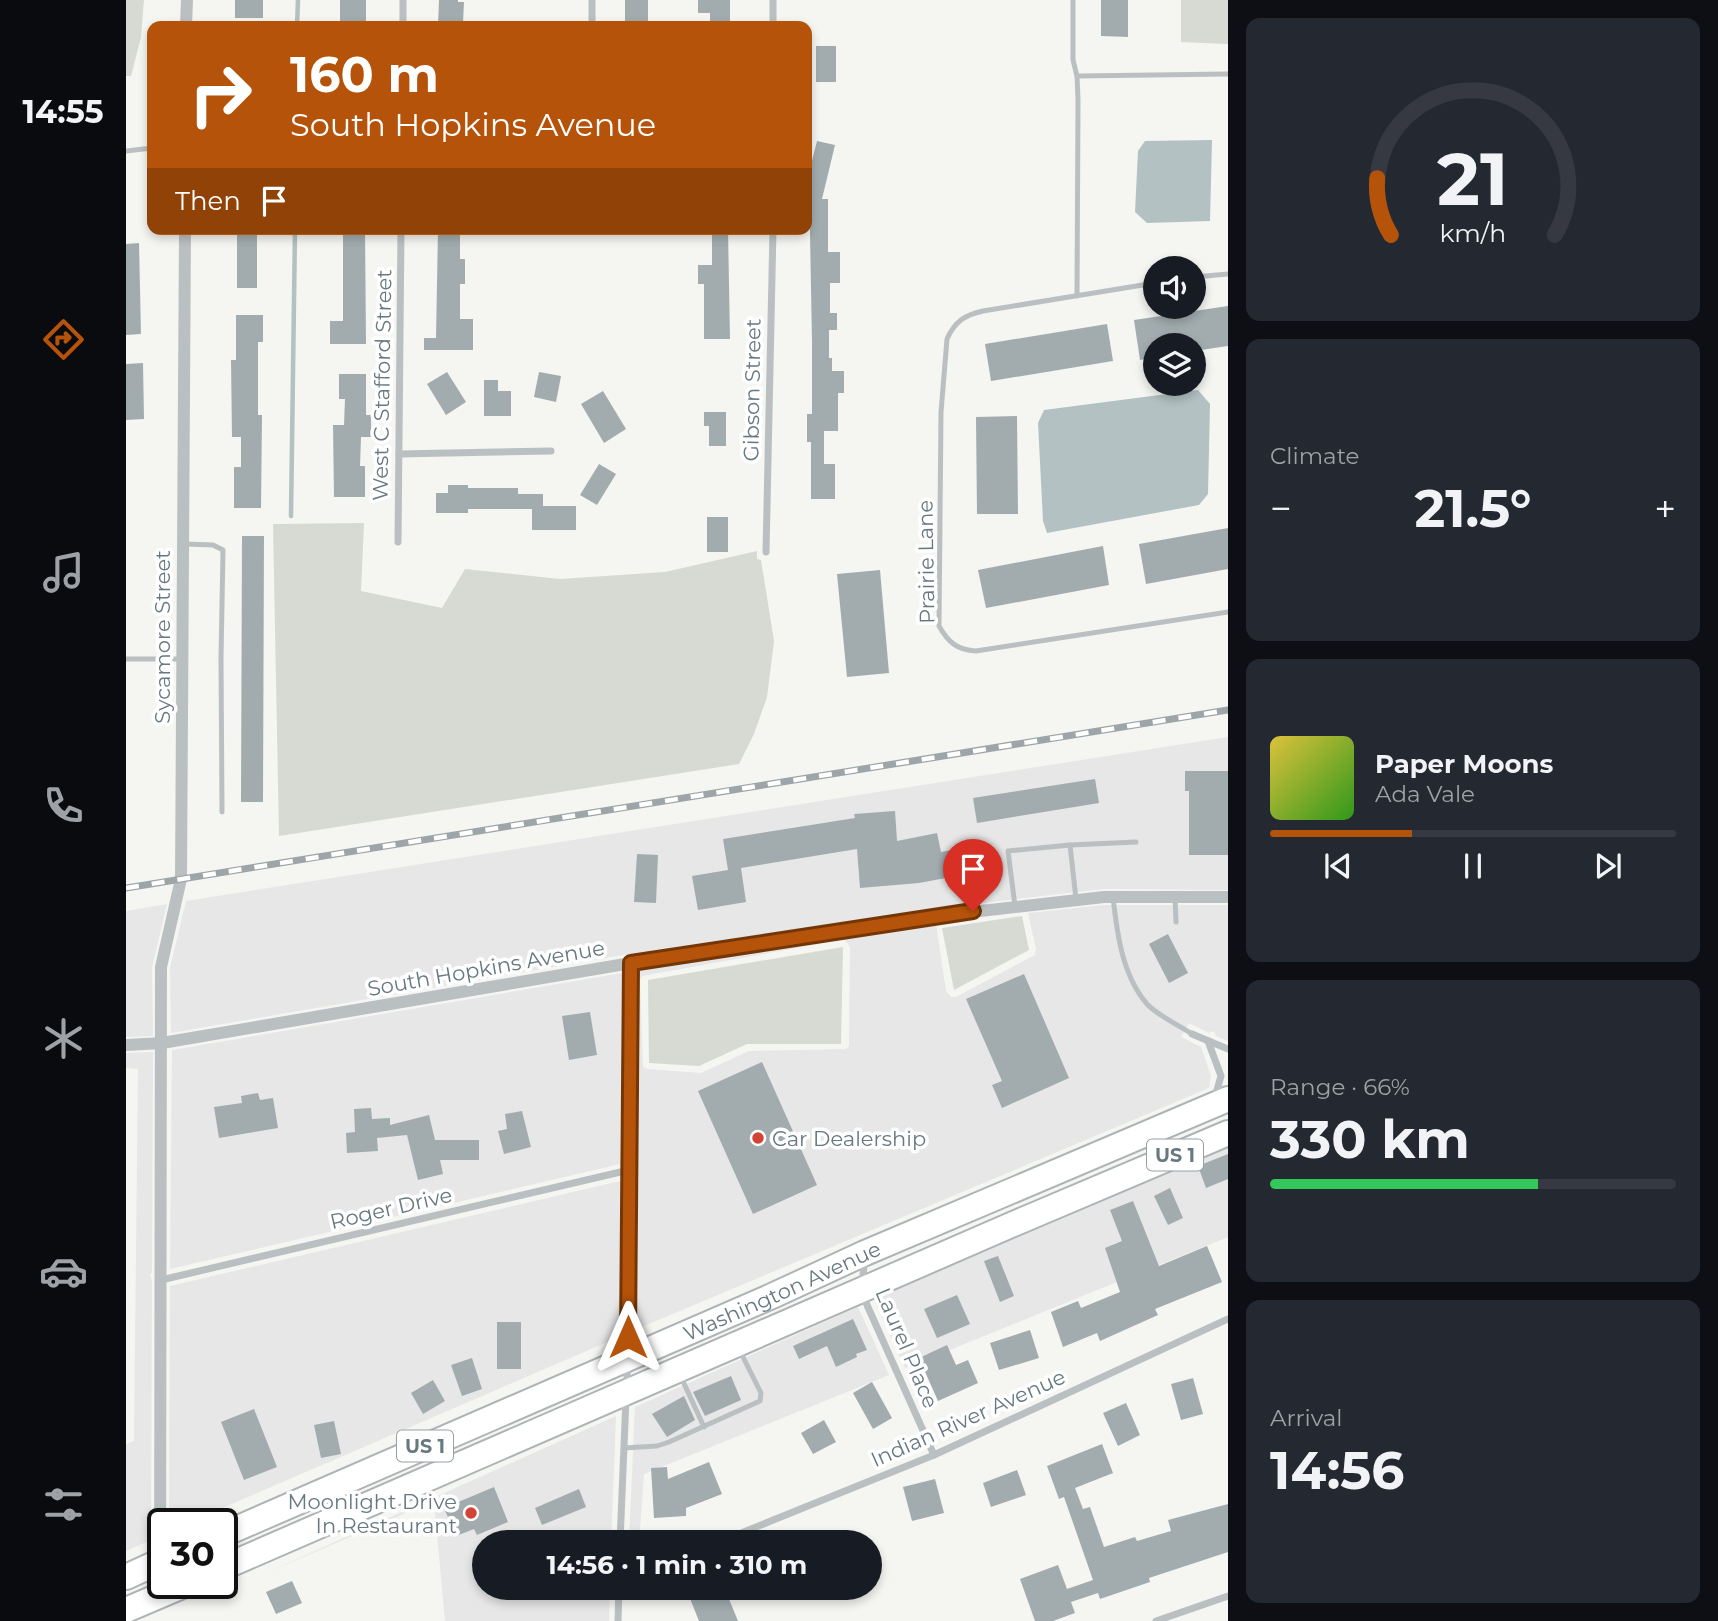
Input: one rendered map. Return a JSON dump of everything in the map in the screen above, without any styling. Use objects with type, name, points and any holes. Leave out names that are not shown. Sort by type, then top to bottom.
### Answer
[{"type":"main road","name":"Washington Avenue","points":[[238,1561],[861,1291],[1116,1163],[1220,1102]]},
{"type":"main road","name":"Washington Avenue","points":[[238,1528],[865,1253],[1116,1163],[1228,1133]]},
{"type":"main road","points":[[390,1462],[402,1491]]},
{"type":"main road","points":[[126,1577],[147,1567]]},
{"type":"main road","points":[[126,1610],[151,1599]]},
{"type":"street","points":[[186,21],[187,0]]},
{"type":"street","points":[[403,0],[403,21]]},
{"type":"street","points":[[592,0],[592,21]]},
{"type":"street","points":[[773,21],[774,0]]},
{"type":"street","name":"Sycamore Street","points":[[161,1508],[161,967],[181,879],[185,235]]},
{"type":"street","name":"West C Stafford Street","points":[[398,542],[401,235]]},
{"type":"street","name":"Gibson Street","points":[[766,552],[773,235]]},
{"type":"street","points":[[399,454],[551,451]]},
{"type":"street","name":"South Hopkins Avenue","points":[[126,1045],[162,1043],[631,963],[893,922],[1015,906],[1113,897],[1228,897]]},
{"type":"street","points":[[621,1530],[628,1359],[631,963]]},
{"type":"street","points":[[1192,1034],[1228,1049]]},
{"type":"street","points":[[1208,1041],[1220,1076],[1220,1102]]},
{"type":"street","name":"Roger Drive","points":[[161,1280],[629,1170]]},
{"type":"street","name":"Laurel Place","points":[[865,1253],[861,1291],[934,1455]]},
{"type":"street","name":"Indian River Avenue","points":[[749,1530],[934,1455],[1228,1319]]},
{"type":"street","points":[[1156,1621],[1228,1596]]},
{"type":"street","points":[[618,1600],[618,1621]]},
{"type":"lane","points":[[1073,0],[1073,60],[1077,76],[1077,296]]},
{"type":"lane","points":[[1077,76],[1228,74]]},
{"type":"lane","points":[[126,151],[147,149]]},
{"type":"lane","points":[[1206,276],[1228,274]]},
{"type":"lane","name":"Prairie Lane","points":[[1143,286],[975,313],[966,315],[952,328],[947,339],[941,412],[940,626],[945,636],[959,649],[976,651],[1228,611]]},
{"type":"lane","points":[[182,544],[213,545],[223,550],[222,812]]},
{"type":"lane","points":[[126,659],[181,659]]},
{"type":"lane","points":[[1015,906],[1008,851],[1136,842]]},
{"type":"lane","points":[[1070,845],[1076,900]]},
{"type":"lane","points":[[1113,897],[1118,942],[1132,979],[1148,1005],[1192,1034]]},
{"type":"lane","points":[[1175,897],[1176,922]]},
{"type":"lane","points":[[624,1448],[649,1447],[669,1442],[760,1401],[761,1393],[737,1345]]},
{"type":"lane","points":[[679,1371],[704,1427]]},
{"type":"shaded area","points":[[126,0],[144,0],[141,37],[131,76],[126,76]]},
{"type":"shaded area","points":[[1181,0],[1228,0],[1228,44],[1181,42]]},
{"type":"shaded area","points":[[1212,140],[1210,221],[1147,223],[1135,212],[1138,151],[1145,141]]},
{"type":"shaded area","points":[[1152,396],[1203,396],[1210,404],[1208,494],[1199,505],[1047,533],[1043,521],[1038,423],[1044,410]]},
{"type":"shaded area","points":[[364,523],[361,591],[442,608],[465,569],[560,579],[665,572],[757,551],[757,559],[761,560],[774,641],[767,697],[754,734],[739,764],[279,836],[273,524]]},
{"type":"shaded area","points":[[1228,737],[1228,890],[1104,889],[930,909],[623,955],[171,1033],[170,968],[186,901]]},
{"type":"shaded area","points":[[167,904],[152,967],[153,1036],[126,1037],[126,911]]},
{"type":"shaded area","points":[[1104,905],[1228,905],[1228,1041],[1216,1036],[1214,1031],[1209,1033],[1189,1023],[1181,1037],[1201,1047],[1211,1076],[1209,1088],[637,1329],[640,970],[936,924],[946,991],[951,997],[956,997],[1035,955],[1028,913]],"holes":[[[846,941],[850,947],[849,1046],[846,1049],[749,1051],[701,1073],[643,1067],[642,976]]]},
{"type":"shaded area","points":[[1022,916],[1029,950],[954,990],[942,928]]},
{"type":"shaded area","points":[[843,947],[841,1044],[747,1044],[699,1066],[649,1063],[648,980]]},
{"type":"shaded area","points":[[622,973],[620,1164],[170,1269],[172,1050]]},
{"type":"shaded area","points":[[153,1052],[151,1508],[147,1508],[147,1542],[126,1551],[126,1444],[134,1441],[138,1069],[126,1068],[126,1053]]},
{"type":"shaded area","points":[[1228,1142],[1228,1237],[905,1368],[874,1300]]},
{"type":"shaded area","points":[[620,1181],[619,1337],[222,1508],[169,1508],[170,1286]]},
{"type":"shaded area","points":[[858,1307],[889,1375],[644,1474],[640,1530],[630,1530],[635,1407]]},
{"type":"shaded area","points":[[616,1416],[611,1530],[472,1530],[472,1600],[610,1600],[609,1621],[445,1621],[434,1501],[266,1573]]},
{"type":"building","points":[[235,0],[263,0],[263,18],[235,18]]},
{"type":"building","points":[[340,0],[366,0],[366,21],[340,21]]},
{"type":"building","points":[[439,0],[464,2],[463,21],[438,21]]},
{"type":"building","points":[[625,0],[648,0],[648,21],[625,21]]},
{"type":"building","points":[[698,0],[730,0],[730,21],[710,21],[710,13],[698,13]]},
{"type":"building","points":[[1101,0],[1128,0],[1128,37],[1101,36]]},
{"type":"building","points":[[816,46],[836,46],[836,82],[816,82]]},
{"type":"building","points":[[817,141],[835,145],[822,199],[828,199],[828,252],[840,252],[840,283],[830,283],[830,313],[837,313],[837,330],[829,330],[829,358],[832,358],[832,371],[844,371],[844,393],[838,393],[838,431],[824,431],[824,464],[835,464],[835,499],[811,499],[811,442],[807,442],[807,414],[812,414],[812,160]]},
{"type":"building","points":[[237,235],[257,235],[257,288],[237,288]]},
{"type":"building","points":[[343,235],[365,235],[366,344],[330,344],[330,321],[343,321]]},
{"type":"building","points":[[438,235],[460,235],[460,259],[465,259],[465,284],[460,284],[460,319],[473,319],[473,350],[424,350],[424,338],[436,338]]},
{"type":"building","points":[[712,235],[728,235],[730,339],[704,339],[704,284],[698,284],[698,265],[712,265]]},
{"type":"building","points":[[139,243],[141,334],[126,335],[126,244]]},
{"type":"building","points":[[1228,306],[1228,346],[1206,349],[1206,333],[1143,333],[1143,359],[1140,360],[1134,320],[1206,319],[1206,309]]},
{"type":"building","points":[[236,315],[263,315],[263,342],[258,342],[258,415],[262,415],[261,508],[234,508],[234,467],[241,467],[241,437],[232,437],[231,360],[236,360]]},
{"type":"building","points":[[1107,324],[1113,361],[991,381],[985,344]]},
{"type":"building","points":[[143,363],[144,419],[126,420],[126,364]]},
{"type":"building","points":[[447,372],[466,402],[446,415],[427,384]]},
{"type":"building","points":[[539,372],[561,376],[556,402],[534,397]]},
{"type":"building","points":[[339,374],[366,374],[366,415],[371,415],[371,437],[361,437],[360,466],[365,466],[365,497],[334,497],[333,425],[344,425],[345,399],[339,399]]},
{"type":"building","points":[[484,380],[498,380],[498,391],[511,391],[511,416],[484,416]]},
{"type":"building","points":[[603,391],[626,429],[604,443],[581,404]]},
{"type":"building","points":[[704,412],[726,412],[726,446],[709,446],[709,426],[704,426]]},
{"type":"building","points":[[1017,416],[1018,514],[977,514],[976,417]]},
{"type":"building","points":[[599,464],[616,474],[597,505],[580,495]]},
{"type":"building","points":[[448,485],[468,485],[468,488],[518,488],[518,494],[543,494],[543,506],[576,506],[576,530],[532,530],[532,509],[468,509],[468,513],[436,513],[436,493],[448,493]]},
{"type":"building","points":[[707,517],[728,517],[728,552],[707,552]]},
{"type":"building","points":[[1228,528],[1228,569],[1146,584],[1139,544]]},
{"type":"building","points":[[242,536],[264,536],[263,802],[241,802]]},
{"type":"building","points":[[1103,546],[1109,585],[986,608],[978,570]]},
{"type":"building","points":[[880,570],[889,673],[847,677],[837,574]]},
{"type":"building","points":[[1185,771],[1228,771],[1228,855],[1189,855],[1189,791],[1185,791]]},
{"type":"building","points":[[1095,779],[1099,803],[977,823],[973,798]]},
{"type":"building","points":[[895,811],[897,841],[937,833],[941,852],[957,849],[962,875],[919,883],[860,888],[857,849],[741,868],[746,902],[698,910],[692,876],[728,870],[723,839],[855,818],[854,814]]},
{"type":"building","points":[[637,854],[658,855],[656,903],[634,902]]},
{"type":"building","points":[[1168,934],[1188,973],[1169,983],[1149,944]]},
{"type":"building","points":[[1024,974],[1069,1078],[1002,1108],[992,1085],[1002,1081],[966,999]]},
{"type":"building","points":[[590,1012],[597,1055],[569,1060],[562,1016]]},
{"type":"building","name":"Car Dealership","points":[[762,1062],[817,1185],[753,1214],[698,1091]]},
{"type":"building","points":[[258,1093],[260,1100],[273,1098],[278,1128],[219,1138],[214,1107],[242,1103],[241,1096]]},
{"type":"building","points":[[371,1108],[372,1119],[390,1118],[390,1125],[429,1115],[435,1140],[479,1140],[479,1160],[440,1160],[443,1174],[418,1180],[407,1135],[377,1138],[378,1151],[347,1153],[346,1133],[355,1132],[354,1109]]},
{"type":"building","points":[[522,1111],[531,1147],[504,1154],[498,1131],[507,1129],[505,1114]]},
{"type":"building","points":[[1228,1154],[1228,1179],[1206,1188],[1198,1166]]},
{"type":"building","points":[[1170,1188],[1183,1218],[1168,1225],[1154,1196]]},
{"type":"building","points":[[1133,1201],[1159,1266],[1207,1246],[1222,1282],[1155,1309],[1158,1315],[1100,1341],[1097,1333],[1063,1347],[1051,1312],[1078,1301],[1081,1308],[1120,1292],[1105,1248],[1122,1241],[1110,1210]]},
{"type":"building","points":[[998,1256],[1014,1296],[1000,1302],[984,1261]]},
{"type":"building","points":[[957,1295],[970,1324],[937,1338],[924,1309]]},
{"type":"building","points":[[853,1319],[867,1350],[836,1367],[827,1346],[799,1359],[793,1346]]},
{"type":"building","points":[[497,1322],[521,1322],[521,1369],[497,1369]]},
{"type":"building","points":[[1030,1330],[1039,1358],[999,1370],[990,1343]]},
{"type":"building","points":[[947,1345],[956,1365],[968,1360],[978,1383],[938,1401],[919,1358]]},
{"type":"building","points":[[472,1358],[482,1389],[462,1396],[451,1365]]},
{"type":"building","points":[[731,1376],[741,1400],[705,1416],[693,1392]]},
{"type":"building","points":[[1193,1378],[1203,1414],[1181,1420],[1171,1384]]},
{"type":"building","points":[[433,1380],[445,1401],[423,1414],[411,1393]]},
{"type":"building","points":[[872,1382],[892,1418],[873,1429],[853,1393]]},
{"type":"building","points":[[684,1396],[695,1420],[667,1437],[652,1414]]},
{"type":"building","points":[[1126,1403],[1140,1435],[1118,1446],[1103,1413]]},
{"type":"building","points":[[254,1409],[277,1467],[244,1480],[221,1422]]},
{"type":"building","points":[[824,1420],[836,1442],[813,1454],[801,1433]]},
{"type":"building","points":[[334,1421],[341,1454],[321,1458],[314,1425]]},
{"type":"building","points":[[1102,1444],[1113,1473],[1075,1488],[1083,1509],[1090,1507],[1104,1547],[1135,1537],[1137,1541],[1171,1531],[1168,1520],[1228,1504],[1228,1552],[1149,1578],[1150,1582],[1100,1599],[1098,1593],[1071,1602],[1075,1613],[1053,1621],[1035,1621],[1020,1579],[1058,1565],[1067,1589],[1093,1580],[1064,1497],[1059,1499],[1047,1466]]},
{"type":"building","points":[[709,1462],[722,1494],[686,1508],[686,1516],[654,1518],[651,1468],[667,1467],[668,1479]]},
{"type":"building","points":[[1017,1470],[1026,1495],[991,1507],[983,1483]]},
{"type":"building","points":[[935,1479],[944,1513],[912,1521],[903,1487]]},
{"type":"building","points":[[494,1487],[508,1522],[489,1530],[474,1529],[456,1536],[444,1508]]},
{"type":"building","points":[[579,1489],[586,1507],[542,1525],[535,1508]]},
{"type":"building","points":[[292,1581],[302,1603],[276,1614],[266,1592]]},
{"type":"building","points":[[691,1600],[729,1600],[738,1621],[699,1621]]},
{"type":"waterway","points":[[297,21],[298,0]]},
{"type":"waterway","points":[[291,516],[295,235]]},
{"type":"railway","points":[[126,888],[1228,710]]},
{"type":"place","name":"Car Dealership","points":[[758,1138]]},
{"type":"place","name":"Moonlight Drive In Restaurant","points":[[471,1513]]},
{"type":"route","points":[[628,1337],[631,963],[973,911]]}]
